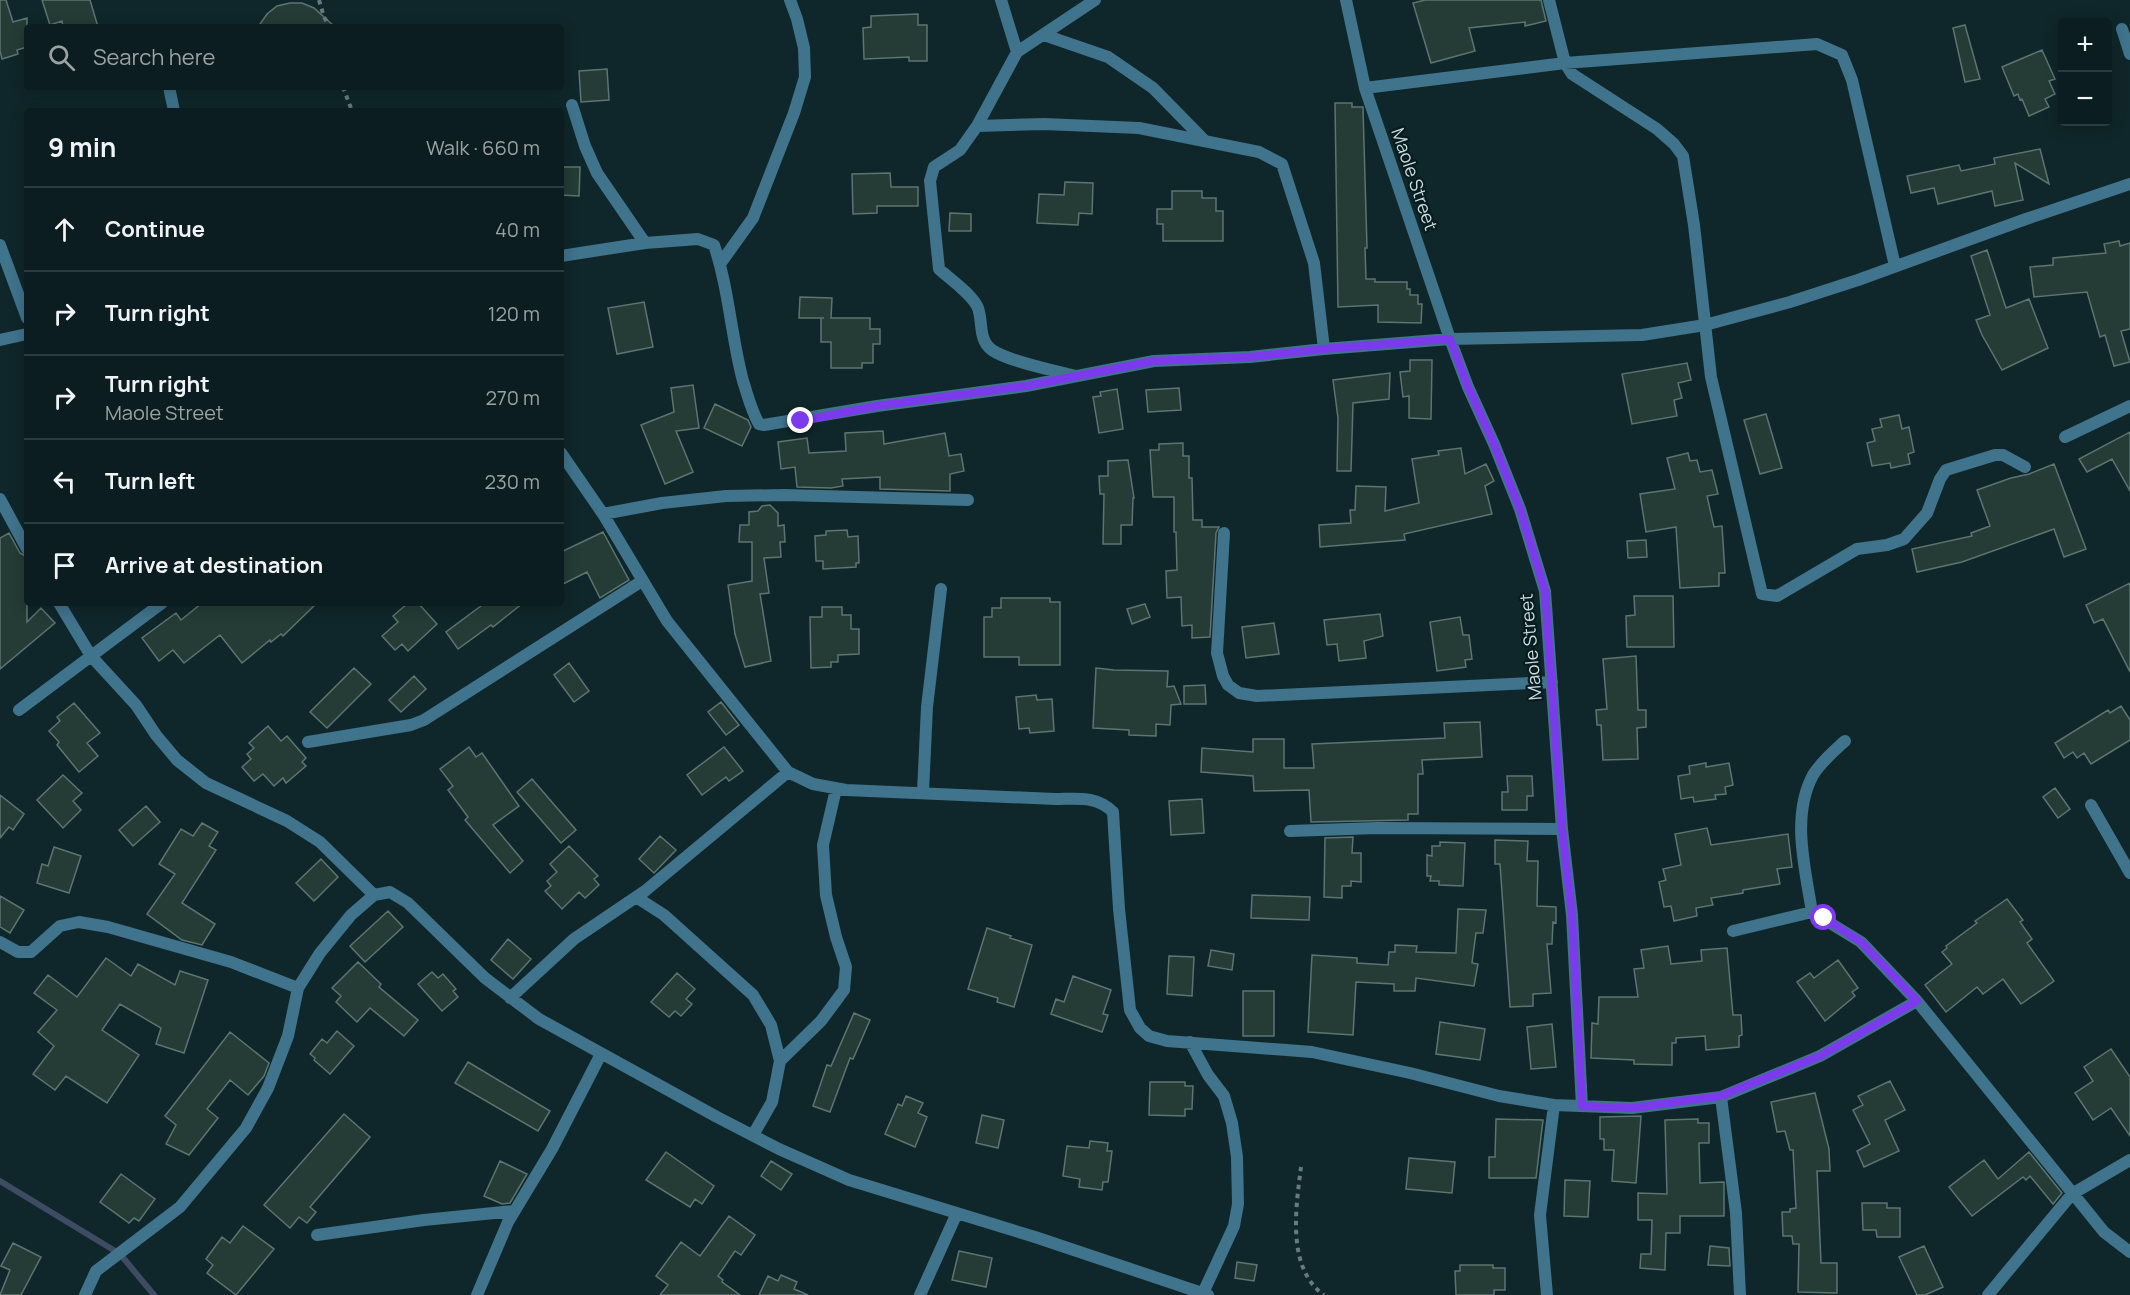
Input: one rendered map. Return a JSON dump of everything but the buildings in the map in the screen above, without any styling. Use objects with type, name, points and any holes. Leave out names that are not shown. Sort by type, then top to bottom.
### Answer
[{"type":"street","points":[[720,264],[753,218],[794,113],[805,77],[804,48],[790,0]]},
{"type":"street","points":[[1001,0],[1017,52]]},
{"type":"street","points":[[1079,377],[991,350],[982,336],[978,308],[974,301],[939,269],[930,182],[934,167],[960,150],[977,126],[1017,52],[1095,0]]},
{"type":"street","name":"Maole Street","points":[[1346,0],[1365,88],[1450,339],[1520,509],[1545,591],[1562,829],[1572,915],[1582,1106]]},
{"type":"street","points":[[1549,0],[1565,63],[1572,74],[1657,129],[1674,144],[1683,156],[1694,225],[1711,377],[1762,594],[1777,596],[1857,549],[1887,545],[1904,539],[1927,513],[1940,479],[1946,470],[2003,454],[2025,467]]},
{"type":"street","points":[[2122,29],[2130,54]]},
{"type":"street","points":[[1044,35],[1108,57],[1153,88],[1204,140]]},
{"type":"street","points":[[1365,88],[1565,63],[1817,44],[1842,55],[1852,80],[1895,266]]},
{"type":"street","points":[[170,90],[173,108]]},
{"type":"street","points":[[572,105],[585,146],[597,172],[645,243]]},
{"type":"street","points":[[977,126],[1044,124],[1139,128],[1259,152],[1282,164],[1314,263],[1324,349]]},
{"type":"street","points":[[564,256],[645,243],[698,239],[714,245],[720,264],[737,357],[752,411],[759,424],[764,426],[877,406],[948,398],[1079,377],[1154,361],[1250,357],[1450,339],[1642,335],[1705,325],[1791,302],[2130,184]]},
{"type":"street","points":[[0,245],[24,310]]},
{"type":"street","points":[[0,340],[24,335]]},
{"type":"street","points":[[2065,437],[2130,406]]},
{"type":"street","points":[[564,457],[603,514],[667,621],[788,772],[813,784],[836,789],[1090,799],[1105,804],[1113,812],[1119,909],[1130,1010],[1140,1028],[1149,1036],[1167,1041],[1312,1052],[1410,1073],[1499,1096],[1554,1105],[1632,1108],[1721,1096],[1820,1056],[1917,1001]]},
{"type":"street","points":[[603,514],[662,503],[726,496],[784,495],[968,500]]},
{"type":"street","points":[[0,499],[24,543]]},
{"type":"street","points":[[1224,533],[1217,653],[1223,676],[1228,685],[1239,693],[1257,696],[1552,682]]},
{"type":"street","points":[[308,742],[411,725],[424,720],[642,581]]},
{"type":"street","points":[[923,792],[927,707],[941,589]]},
{"type":"street","points":[[61,606],[91,656],[136,705],[156,735],[177,760],[206,783],[287,821],[320,842],[374,895]]},
{"type":"street","points":[[19,710],[158,606]]},
{"type":"street","points":[[1812,912],[1802,839],[1805,794],[1814,773],[1845,741]]},
{"type":"street","points":[[510,999],[574,939],[636,897],[788,772]]},
{"type":"street","points":[[780,1061],[821,1021],[844,990],[846,967],[826,895],[823,845],[836,789]]},
{"type":"street","points":[[2091,805],[2130,873]]},
{"type":"street","points":[[1290,831],[1377,828],[1562,829]]},
{"type":"street","points":[[85,1295],[96,1271],[180,1207],[246,1128],[267,1088],[288,1036],[298,988],[320,953],[351,915],[374,895],[390,892],[408,903],[485,978],[539,1019],[753,1135],[849,1180],[1205,1294],[1234,1226],[1238,1204],[1237,1157],[1232,1123],[1224,1096],[1208,1074],[1190,1042]]},
{"type":"street","points":[[636,897],[663,915],[753,995],[771,1025],[780,1061],[772,1102],[753,1135]]},
{"type":"street","points":[[1733,931],[1812,912],[1861,942],[1917,1001],[1998,1104],[2039,1150],[2104,1232],[2130,1252]]},
{"type":"street","points":[[0,942],[18,952],[31,952],[60,926],[79,922],[98,925],[231,962],[298,988]]},
{"type":"street","points":[[477,1295],[508,1222],[552,1149],[601,1054]]},
{"type":"street","points":[[1721,1096],[1736,1213],[1740,1295]]},
{"type":"street","points":[[1547,1295],[1540,1215],[1554,1105]]},
{"type":"street","points":[[1988,1295],[2072,1194],[2130,1160]]},
{"type":"street","points":[[317,1236],[424,1220],[514,1211]]},
{"type":"street","points":[[920,1295],[957,1213]]},
{"type":"path","points":[[319,0],[328,24]]},
{"type":"path","points":[[345,90],[351,108]]},
{"type":"path","points":[[1301,1167],[1295,1215],[1297,1244],[1305,1271],[1314,1288],[1324,1295]]},
{"type":"waterway","points":[[0,1181],[120,1254],[154,1295]]},
{"type":"route","points":[[801,421],[877,406],[948,398],[1079,377],[1154,361],[1250,357],[1450,339],[1520,509],[1545,591],[1562,829],[1572,915],[1582,1106],[1632,1108],[1721,1096],[1820,1056],[1917,1001],[1861,942],[1824,918]]}]
